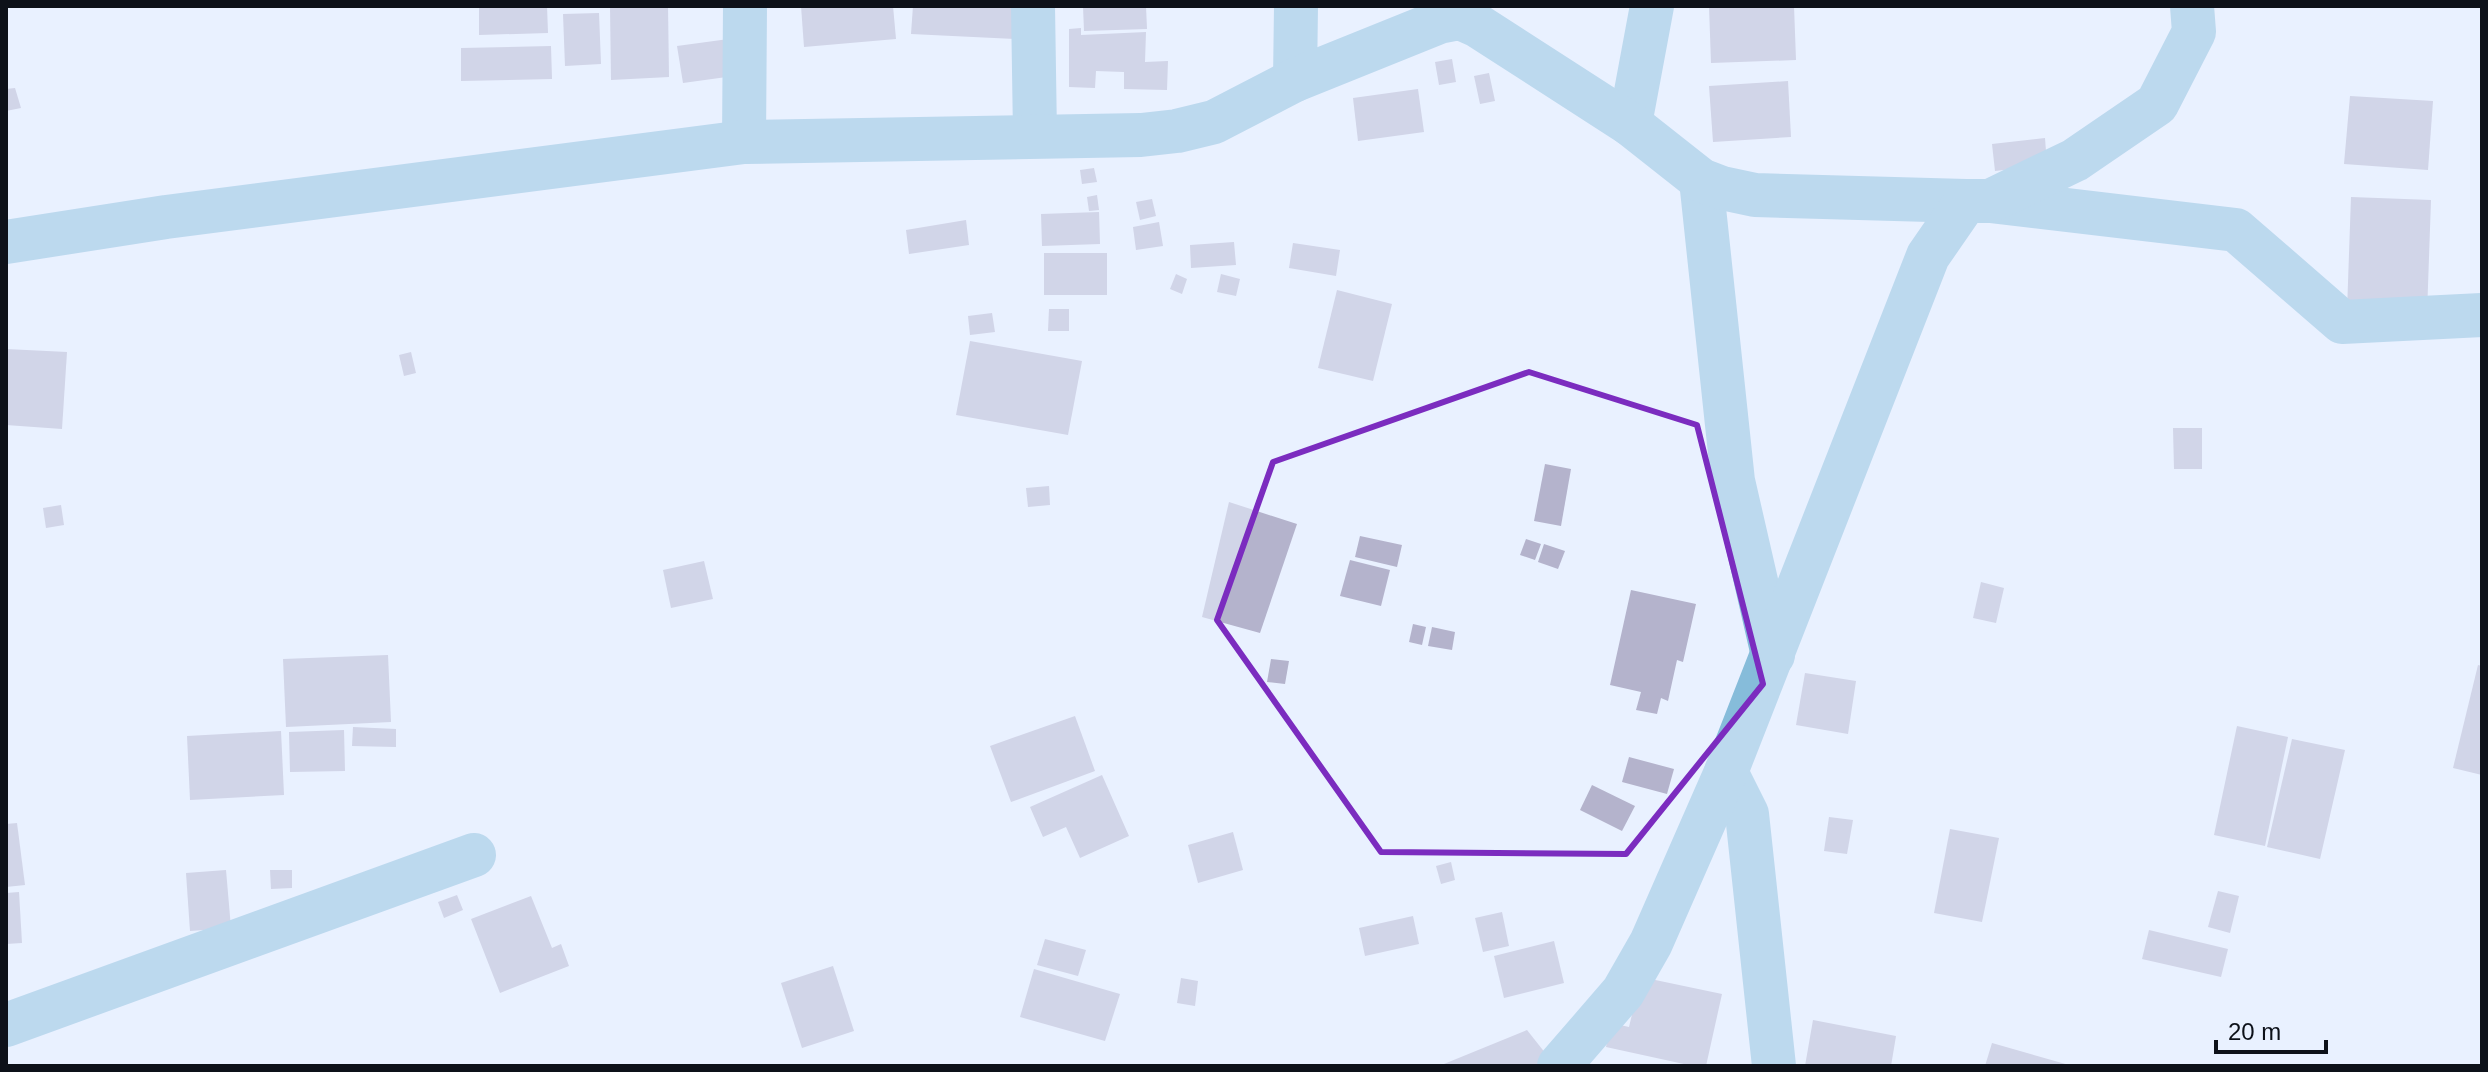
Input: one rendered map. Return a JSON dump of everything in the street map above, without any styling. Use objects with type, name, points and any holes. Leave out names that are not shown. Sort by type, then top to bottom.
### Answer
[{"type":"street","points":[[744,142],[745,6]]},
{"type":"street","points":[[1033,6],[1035,135]]},
{"type":"street","points":[[1295,80],[1296,6]]},
{"type":"street","points":[[1630,124],[1652,6]]},
{"type":"street","points":[[1580,1058],[1651,943],[1726,772],[1928,256],[1978,201],[2075,160],[2157,104],[2194,32],[2192,6]]},
{"type":"street","points":[[6,242],[166,217],[744,142],[1141,135],[1177,131],[1214,122],[1295,80],[1439,22],[1460,18],[1478,26],[1630,124],[1701,180],[1722,188],[1755,195],[1978,201],[2236,230],[2342,322],[2482,315]]},
{"type":"street","points":[[1701,180],[1733,481],[1773,655]]},
{"type":"street","points":[[1726,772],[1747,814],[1774,1066]]},
{"type":"street","points":[[6,1025],[474,855]]},
{"type":"highlighted area","points":[[1529,372],[1697,425],[1763,684],[1626,854],[1381,852],[1217,620],[1273,462]]},
{"type":"building","points":[[479,6],[547,6],[548,33],[479,35]]},
{"type":"building","points":[[610,6],[668,6],[669,77],[611,80]]},
{"type":"building","points":[[801,6],[893,6],[896,39],[804,47]]},
{"type":"building","points":[[913,6],[1016,7],[1015,39],[911,34]]},
{"type":"building","points":[[1083,6],[1146,6],[1147,29],[1084,31]]},
{"type":"building","points":[[1709,6],[1794,6],[1796,60],[1711,63]]},
{"type":"building","points":[[599,13],[601,64],[565,66],[563,14]]},
{"type":"building","points":[[1081,28],[1081,35],[1146,32],[1145,62],[1168,61],[1167,90],[1124,89],[1124,72],[1096,71],[1095,88],[1069,87],[1069,29]]},
{"type":"building","points":[[736,38],[741,75],[683,83],[677,46]]},
{"type":"building","points":[[551,46],[552,79],[461,81],[461,48]]},
{"type":"building","points":[[1452,59],[1456,82],[1439,85],[1435,62]]},
{"type":"building","points":[[1489,73],[1495,101],[1480,104],[1474,76]]},
{"type":"building","points":[[1788,81],[1791,137],[1713,142],[1709,86]]},
{"type":"building","points":[[15,88],[21,108],[6,111],[6,89]]},
{"type":"building","points":[[1418,89],[1424,132],[1358,141],[1353,98]]},
{"type":"building","points":[[2350,96],[2433,101],[2428,170],[2344,164]]},
{"type":"building","points":[[2045,138],[2047,165],[1995,171],[1992,144]]},
{"type":"building","points":[[1094,168],[1097,182],[1082,184],[1080,170]]},
{"type":"building","points":[[1097,195],[1099,210],[1089,211],[1087,197]]},
{"type":"building","points":[[2351,197],[2431,200],[2427,314],[2347,311]]},
{"type":"building","points":[[1152,199],[1156,216],[1140,220],[1136,202]]},
{"type":"building","points":[[1099,212],[1100,244],[1042,246],[1041,214]]},
{"type":"building","points":[[966,220],[969,245],[909,254],[906,230]]},
{"type":"building","points":[[1159,222],[1163,246],[1136,250],[1133,227]]},
{"type":"building","points":[[1234,242],[1236,265],[1191,268],[1190,245]]},
{"type":"building","points":[[1293,243],[1340,250],[1336,276],[1289,268]]},
{"type":"building","points":[[1044,253],[1107,253],[1107,295],[1044,295]]},
{"type":"building","points":[[1176,274],[1187,279],[1182,294],[1170,289]]},
{"type":"building","points":[[1221,274],[1240,279],[1236,296],[1217,292]]},
{"type":"building","points":[[1337,290],[1392,304],[1373,381],[1318,368]]},
{"type":"building","points":[[1049,309],[1069,309],[1069,331],[1048,331]]},
{"type":"building","points":[[992,313],[995,332],[970,335],[968,316]]},
{"type":"building","points":[[970,341],[1082,361],[1068,435],[956,415]]},
{"type":"building","points":[[6,349],[67,352],[62,429],[6,425]]},
{"type":"building","points":[[411,352],[416,373],[404,376],[399,355]]},
{"type":"building","points":[[2173,428],[2202,428],[2202,469],[2174,469]]},
{"type":"building","points":[[1545,464],[1571,469],[1561,526],[1534,521]]},
{"type":"building","points":[[1049,486],[1050,505],[1028,507],[1026,488]]},
{"type":"building","points":[[1229,502],[1297,524],[1260,633],[1202,617]]},
{"type":"building","points":[[61,505],[64,525],[46,528],[43,508]]},
{"type":"building","points":[[1360,536],[1402,545],[1397,567],[1355,557]]},
{"type":"building","points":[[1526,539],[1541,544],[1535,560],[1520,555]]},
{"type":"building","points":[[1544,544],[1565,551],[1558,569],[1538,562]]},
{"type":"building","points":[[1350,560],[1390,570],[1381,606],[1340,596]]},
{"type":"building","points":[[704,561],[713,599],[671,608],[663,570]]},
{"type":"building","points":[[1981,582],[2004,588],[1996,623],[1973,618]]},
{"type":"building","points":[[1631,590],[1696,604],[1683,662],[1677,660],[1668,701],[1661,698],[1657,714],[1636,710],[1641,692],[1610,685]]},
{"type":"building","points":[[1413,624],[1426,627],[1422,645],[1409,642]]},
{"type":"building","points":[[1432,627],[1455,632],[1452,650],[1428,646]]},
{"type":"building","points":[[388,655],[391,722],[286,727],[283,659]]},
{"type":"building","points":[[1271,659],[1289,661],[1285,684],[1267,682]]},
{"type":"building","points":[[2478,665],[2482,666],[2482,775],[2453,768]]},
{"type":"building","points":[[1805,673],[1856,681],[1848,734],[1796,725]]},
{"type":"building","points":[[1075,716],[1095,771],[1011,802],[990,746]]},
{"type":"building","points":[[2237,726],[2288,737],[2265,846],[2214,835]]},
{"type":"building","points":[[353,727],[396,729],[396,747],[352,746]]},
{"type":"building","points":[[344,730],[345,771],[290,772],[289,732]]},
{"type":"building","points":[[281,731],[284,795],[190,800],[187,736]]},
{"type":"building","points":[[2292,739],[2345,750],[2320,859],[2267,847]]},
{"type":"building","points":[[1629,757],[1674,769],[1667,794],[1622,782]]},
{"type":"building","points":[[1102,775],[1129,836],[1080,858],[1066,827],[1043,837],[1030,807]]},
{"type":"building","points":[[1592,785],[1635,806],[1622,831],[1580,810]]},
{"type":"building","points":[[1829,817],[1853,820],[1847,854],[1824,851]]},
{"type":"building","points":[[17,823],[25,885],[6,887],[6,824]]},
{"type":"building","points":[[1950,829],[1999,838],[1982,922],[1934,913]]},
{"type":"building","points":[[1233,832],[1243,870],[1198,883],[1188,845]]},
{"type":"building","points":[[1451,862],[1455,880],[1441,884],[1436,866]]},
{"type":"building","points":[[226,870],[231,928],[190,931],[186,873]]},
{"type":"building","points":[[270,870],[292,870],[292,888],[271,889]]},
{"type":"building","points":[[2218,891],[2239,896],[2230,933],[2208,927]]},
{"type":"building","points":[[19,892],[22,943],[6,944],[6,893]]},
{"type":"building","points":[[457,895],[463,910],[444,918],[438,902]]},
{"type":"building","points":[[531,896],[552,948],[561,944],[569,966],[500,993],[471,919]]},
{"type":"building","points":[[1502,912],[1509,946],[1483,952],[1475,918]]},
{"type":"building","points":[[1413,916],[1419,944],[1365,956],[1359,928]]},
{"type":"building","points":[[2149,930],[2228,949],[2221,977],[2142,959]]},
{"type":"building","points":[[1045,939],[1086,950],[1078,976],[1037,965]]},
{"type":"building","points":[[1554,941],[1564,983],[1504,998],[1494,956]]},
{"type":"building","points":[[833,966],[854,1031],[802,1048],[781,983]]},
{"type":"building","points":[[1034,969],[1120,994],[1105,1041],[1020,1017]]},
{"type":"building","points":[[1641,977],[1722,994],[1706,1066],[1693,1066],[1606,1047],[1611,1023],[1629,1027]]},
{"type":"building","points":[[1181,978],[1198,981],[1195,1006],[1177,1003]]},
{"type":"building","points":[[1813,1020],[1896,1036],[1891,1066],[1805,1066]]},
{"type":"building","points":[[1527,1030],[1546,1054],[1538,1066],[1439,1066]]},
{"type":"building","points":[[1992,1043],[2069,1065],[2069,1066],[1985,1066]]}]
